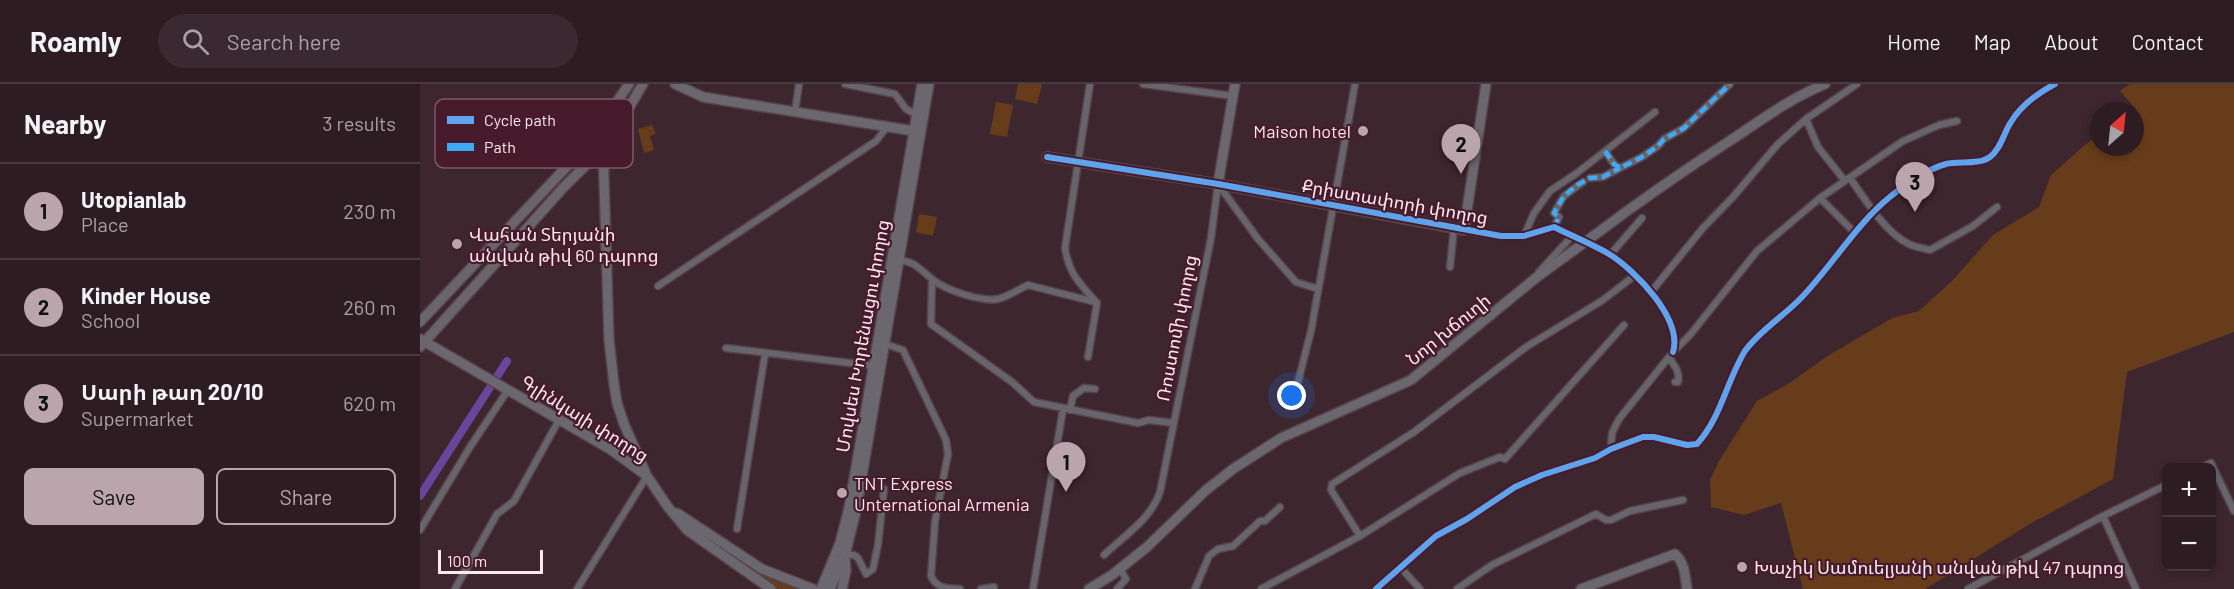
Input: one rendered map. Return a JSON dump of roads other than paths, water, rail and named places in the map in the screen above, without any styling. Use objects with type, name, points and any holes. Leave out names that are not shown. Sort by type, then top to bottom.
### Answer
[{"type":"main road","points":[[619,99],[629,84]]},
{"type":"main road","points":[[633,101],[643,84]]},
{"type":"main road","points":[[675,84],[703,97],[918,132]]},
{"type":"main road","name":"Մովսես Խորենացու փողոց","points":[[918,132],[917,115],[922,84]]},
{"type":"main road","name":"Մովսես Խորենացու փողոց","points":[[830,589],[845,555],[856,511],[918,132],[930,84]]},
{"type":"main road","name":"Ռոստոմի փողոց","points":[[1218,184],[1235,84]]},
{"type":"main road","points":[[1459,229],[1486,84]]},
{"type":"main road","name":"Նոր խճուղի","points":[[1089,589],[1120,569],[1147,547],[1205,491],[1233,469],[1281,438],[1411,380],[1537,277],[1685,170],[1812,87],[1825,84]]},
{"type":"main road","name":"Քրիստափորի փողոց","points":[[1047,157],[1218,184],[1459,229]]},
{"type":"main road","points":[[420,322],[565,168]]},
{"type":"main road","points":[[422,343],[583,168]]},
{"type":"main road","points":[[604,168],[609,340],[614,384],[617,404],[624,424],[647,476]]},
{"type":"main road","name":"Գլինկայի փողոց","points":[[422,343],[483,375],[610,449],[647,476],[687,530],[771,589]]},
{"type":"main road","name":"Մովսես Խորենացու փողոց","points":[[821,589],[840,543],[849,508],[874,366],[882,343]]},
{"type":"main road","points":[[668,507],[762,569],[809,588]]},
{"type":"main road","points":[[1581,589],[1676,554],[1684,566],[1687,589]]},
{"type":"main road","points":[[842,589],[846,572],[845,555]]},
{"type":"street","points":[[795,112],[799,84]]},
{"type":"street","points":[[845,84],[895,94],[906,109],[917,115]]},
{"type":"street","points":[[1088,357],[1096,303],[1073,277],[1067,263],[1065,248],[1090,84]]},
{"type":"street","points":[[1143,84],[1233,96]]},
{"type":"street","points":[[1298,382],[1318,290],[1355,84]]},
{"type":"street","points":[[1590,178],[1603,177],[1658,146],[1664,139],[1684,128],[1730,84]]},
{"type":"street","points":[[1651,292],[1703,228],[1778,144],[1806,119],[1857,84]]},
{"type":"street","points":[[1376,589],[1436,536],[1467,519],[1515,487],[1595,459],[1611,449],[1648,437],[1687,445],[1697,444],[1710,427],[1746,350],[1816,283],[1855,233],[1892,195],[1936,168],[1954,162],[1980,161],[1992,156],[2011,120],[2026,103],[2055,84]]},
{"type":"street","points":[[1524,236],[1534,213],[1550,191],[1605,152],[1655,112]]},
{"type":"street","points":[[1806,119],[1818,147],[1875,213],[1907,244],[1930,250],[1973,226],[1997,207]]},
{"type":"street","points":[[1611,449],[1615,425],[1757,251],[1820,198],[1911,137],[1939,124],[1957,121]]},
{"type":"street","points":[[658,286],[876,141],[887,127]]},
{"type":"street","points":[[1605,152],[1620,168]]},
{"type":"street","points":[[1583,182],[1564,196],[1554,213],[1559,217],[1554,227],[1610,255],[1651,292],[1673,331],[1676,342],[1673,352]]},
{"type":"street","points":[[1218,184],[1258,239],[1296,282],[1318,290]]},
{"type":"street","name":"Ռոստոմի փողոց","points":[[1104,555],[1149,514],[1160,492],[1211,238],[1218,184]]},
{"type":"street","points":[[1820,198],[1855,233]]},
{"type":"street","points":[[1610,255],[1642,218]]},
{"type":"street","name":"Քրիստափորի փողոց","points":[[1459,229],[1501,236],[1524,236],[1554,227]]},
{"type":"street","points":[[1450,267],[1459,229]]},
{"type":"street","points":[[1537,277],[1544,266],[1573,235]]},
{"type":"street","points":[[896,259],[920,267],[932,279],[958,293],[976,297],[996,299],[1013,294],[1028,285],[1096,303]]},
{"type":"street","points":[[1360,536],[1331,490],[1332,484],[1414,432],[1526,347],[1603,300],[1634,276]]},
{"type":"street","points":[[932,279],[930,320],[934,327],[1012,382],[1034,402],[1138,423],[1149,420],[1174,423]]},
{"type":"street","points":[[1261,589],[1360,536],[1460,472],[1500,457],[1505,459],[1624,326]]},
{"type":"street","points":[[882,343],[898,347],[906,355],[946,440],[948,454],[935,521],[931,576],[934,582],[942,588],[960,589]]},
{"type":"street","points":[[726,348],[874,366]]},
{"type":"street","points":[[737,529],[765,354]]},
{"type":"street","points":[[1669,358],[1679,375],[1675,382]]},
{"type":"street","points":[[420,530],[506,388]]},
{"type":"street","points":[[1032,589],[1067,410],[1074,395],[1084,388],[1095,389]]},
{"type":"street","points":[[455,589],[497,514],[514,501],[559,420]]},
{"type":"street","points":[[2216,473],[2234,511]]},
{"type":"street","points":[[576,589],[647,476]]},
{"type":"street","points":[[1968,589],[2162,487]]},
{"type":"street","points":[[845,555],[854,555],[858,558],[866,574],[873,569],[884,489]]},
{"type":"street","points":[[1457,589],[1492,565],[1596,514],[1606,520],[1611,520],[1630,511],[1683,500]]},
{"type":"street","points":[[1195,589],[1209,556],[1218,549],[1233,546],[1260,521],[1265,521],[1280,507]]},
{"type":"street","points":[[2103,516],[2136,589]]},
{"type":"street","points":[[1401,568],[1420,589]]},
{"type":"street","points":[[1117,589],[1126,579],[1120,569]]},
{"type":"street","points":[[981,589],[994,587]]},
{"type":"waterway","points":[[420,496],[507,361]]},
{"type":"place","name":"Maison hotel","points":[[1363,131]]},
{"type":"place","name":"Kinder House","points":[[1461,174]]},
{"type":"place","name":"Սարի թաղ 20/10","points":[[1915,212]]},
{"type":"place","name":"Վահան Տերյանի անվան թիվ 60 դպրոց","points":[[457,244]]},
{"type":"place","name":"Utopianlab","points":[[1066,492]]},
{"type":"place","name":"TNT Express Unternational Armenia","points":[[842,493]]},
{"type":"place","name":"Խաչիկ Սամուելյանի անվան թիվ 47 դպրոց","points":[[1742,567]]}]
